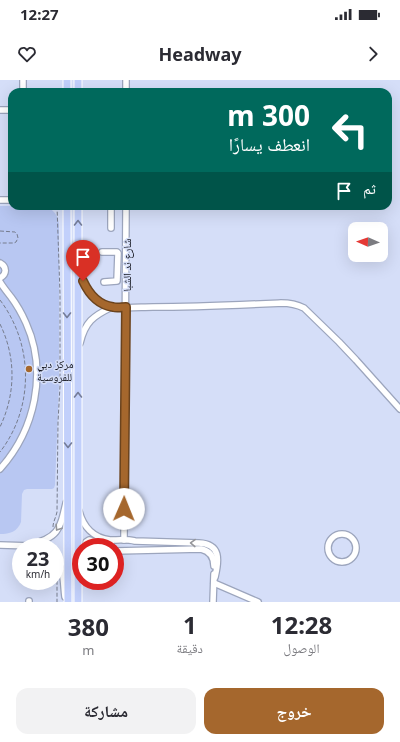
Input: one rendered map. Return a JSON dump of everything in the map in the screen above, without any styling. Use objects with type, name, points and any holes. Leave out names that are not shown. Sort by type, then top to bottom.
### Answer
[{"type":"main road","points":[[67,210],[68,602]]},
{"type":"main road","points":[[78,210],[78,538]]},
{"type":"main road","points":[[78,590],[78,602]]},
{"type":"street","points":[[111,210],[111,228]]},
{"type":"street","name":"شارع ند الشبا","points":[[124,540],[126,210]]},
{"type":"street","points":[[102,252],[118,252],[117,280],[104,282]]},
{"type":"street","points":[[0,263],[4,266],[5,270],[4,274],[0,278]]},
{"type":"street","points":[[118,268],[126,268]]},
{"type":"street","points":[[78,269],[84,285],[91,296],[97,301],[112,307],[292,303],[299,305],[339,342],[400,409]]},
{"type":"street","points":[[0,282],[20,310],[30,331],[35,353],[37,376],[34,400],[28,425],[16,448],[0,469]]},
{"type":"street","points":[[78,347],[84,329],[89,322],[95,316],[112,307]]},
{"type":"street","points":[[50,538],[57,531],[62,521],[65,503],[68,496]]},
{"type":"street","points":[[78,506],[84,524],[94,534],[103,538]]},
{"type":"street","points":[[342,534],[352,539],[356,545],[356,549],[350,560],[342,562],[332,557],[329,547],[332,539],[342,534]]},
{"type":"street","points":[[124,540],[204,543],[211,545],[216,550],[217,554],[214,580]]},
{"type":"street","points":[[124,542],[135,541]]},
{"type":"street","points":[[0,545],[12,545]]},
{"type":"street","points":[[124,551],[204,550],[209,552],[213,557],[214,563],[213,602]]},
{"type":"street","points":[[214,580],[258,602]]},
{"type":"street","points":[[64,587],[68,602]]},
{"type":"path","points":[[54,528],[53,525],[57,512],[60,386],[58,210]]},
{"type":"path","points":[[0,231],[15,232],[18,238],[14,243],[0,243]]},
{"type":"path","points":[[0,300],[10,315],[19,336],[24,359],[26,380],[24,400],[19,416],[12,433],[0,452]]},
{"type":"path","points":[[0,324],[6,337],[10,352],[13,376],[12,390],[0,427]]},
{"type":"path","points":[[57,590],[57,602]]},
{"type":"shaded area","name":"مركز دبي للفروسية","points":[[0,206],[8,206],[8,210],[52,210],[58,218],[59,384],[54,488],[24,490],[22,494],[21,522],[13,532],[0,534]]},
{"type":"place","name":"مركز دبي للفروسية","points":[[29,369]]},
{"type":"route","points":[[83,281],[86,289],[97,301],[112,307],[126,307],[124,509]]}]
